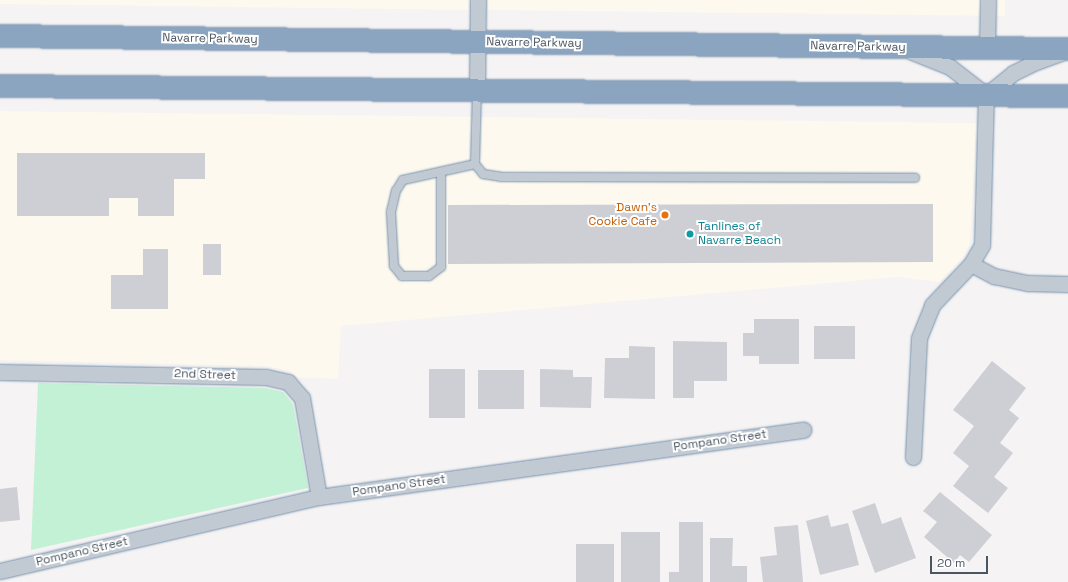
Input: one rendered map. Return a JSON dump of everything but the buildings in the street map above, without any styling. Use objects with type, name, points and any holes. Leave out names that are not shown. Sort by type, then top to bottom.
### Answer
[{"type":"highway","name":"Navarre Parkway","points":[[0,36],[1068,50]]},
{"type":"highway","points":[[0,86],[1068,96]]},
{"type":"street","points":[[477,90],[478,0]]},
{"type":"street","points":[[987,48],[988,0]]},
{"type":"street","points":[[902,47],[950,67],[986,95]]},
{"type":"street","points":[[986,95],[1019,70],[1068,50]]},
{"type":"street","points":[[913,456],[919,338],[932,305],[971,264],[982,245],[986,95]]},
{"type":"street","points":[[971,264],[994,276],[1028,284],[1068,284]]},
{"type":"street","name":"2nd Street","points":[[0,372],[258,377],[288,382],[302,398],[320,497]]},
{"type":"street","name":"Pompano Street","points":[[0,571],[320,497],[803,430]]},
{"type":"lane","points":[[477,90],[475,164],[483,174],[501,177],[915,178]]},
{"type":"lane","points":[[441,172],[441,267],[429,276],[402,276],[394,266],[391,212],[396,191],[403,180],[475,164]]},
{"type":"shaded area","points":[[0,0],[468,0],[468,10],[0,4]]},
{"type":"shaded area","points":[[488,0],[1005,0],[1005,16],[488,10]]},
{"type":"shaded area","points":[[0,111],[976,123],[970,244],[963,257],[939,282],[897,277],[341,326],[338,379],[297,377],[290,371],[266,366],[0,360]]},
{"type":"green space","points":[[38,383],[265,388],[283,392],[293,404],[308,488],[31,550]]},
{"type":"place","name":"Dawn’s Cookie Cafe","points":[[665,215]]},
{"type":"place","name":"Tanlines of Navarre Beach","points":[[690,234]]}]
